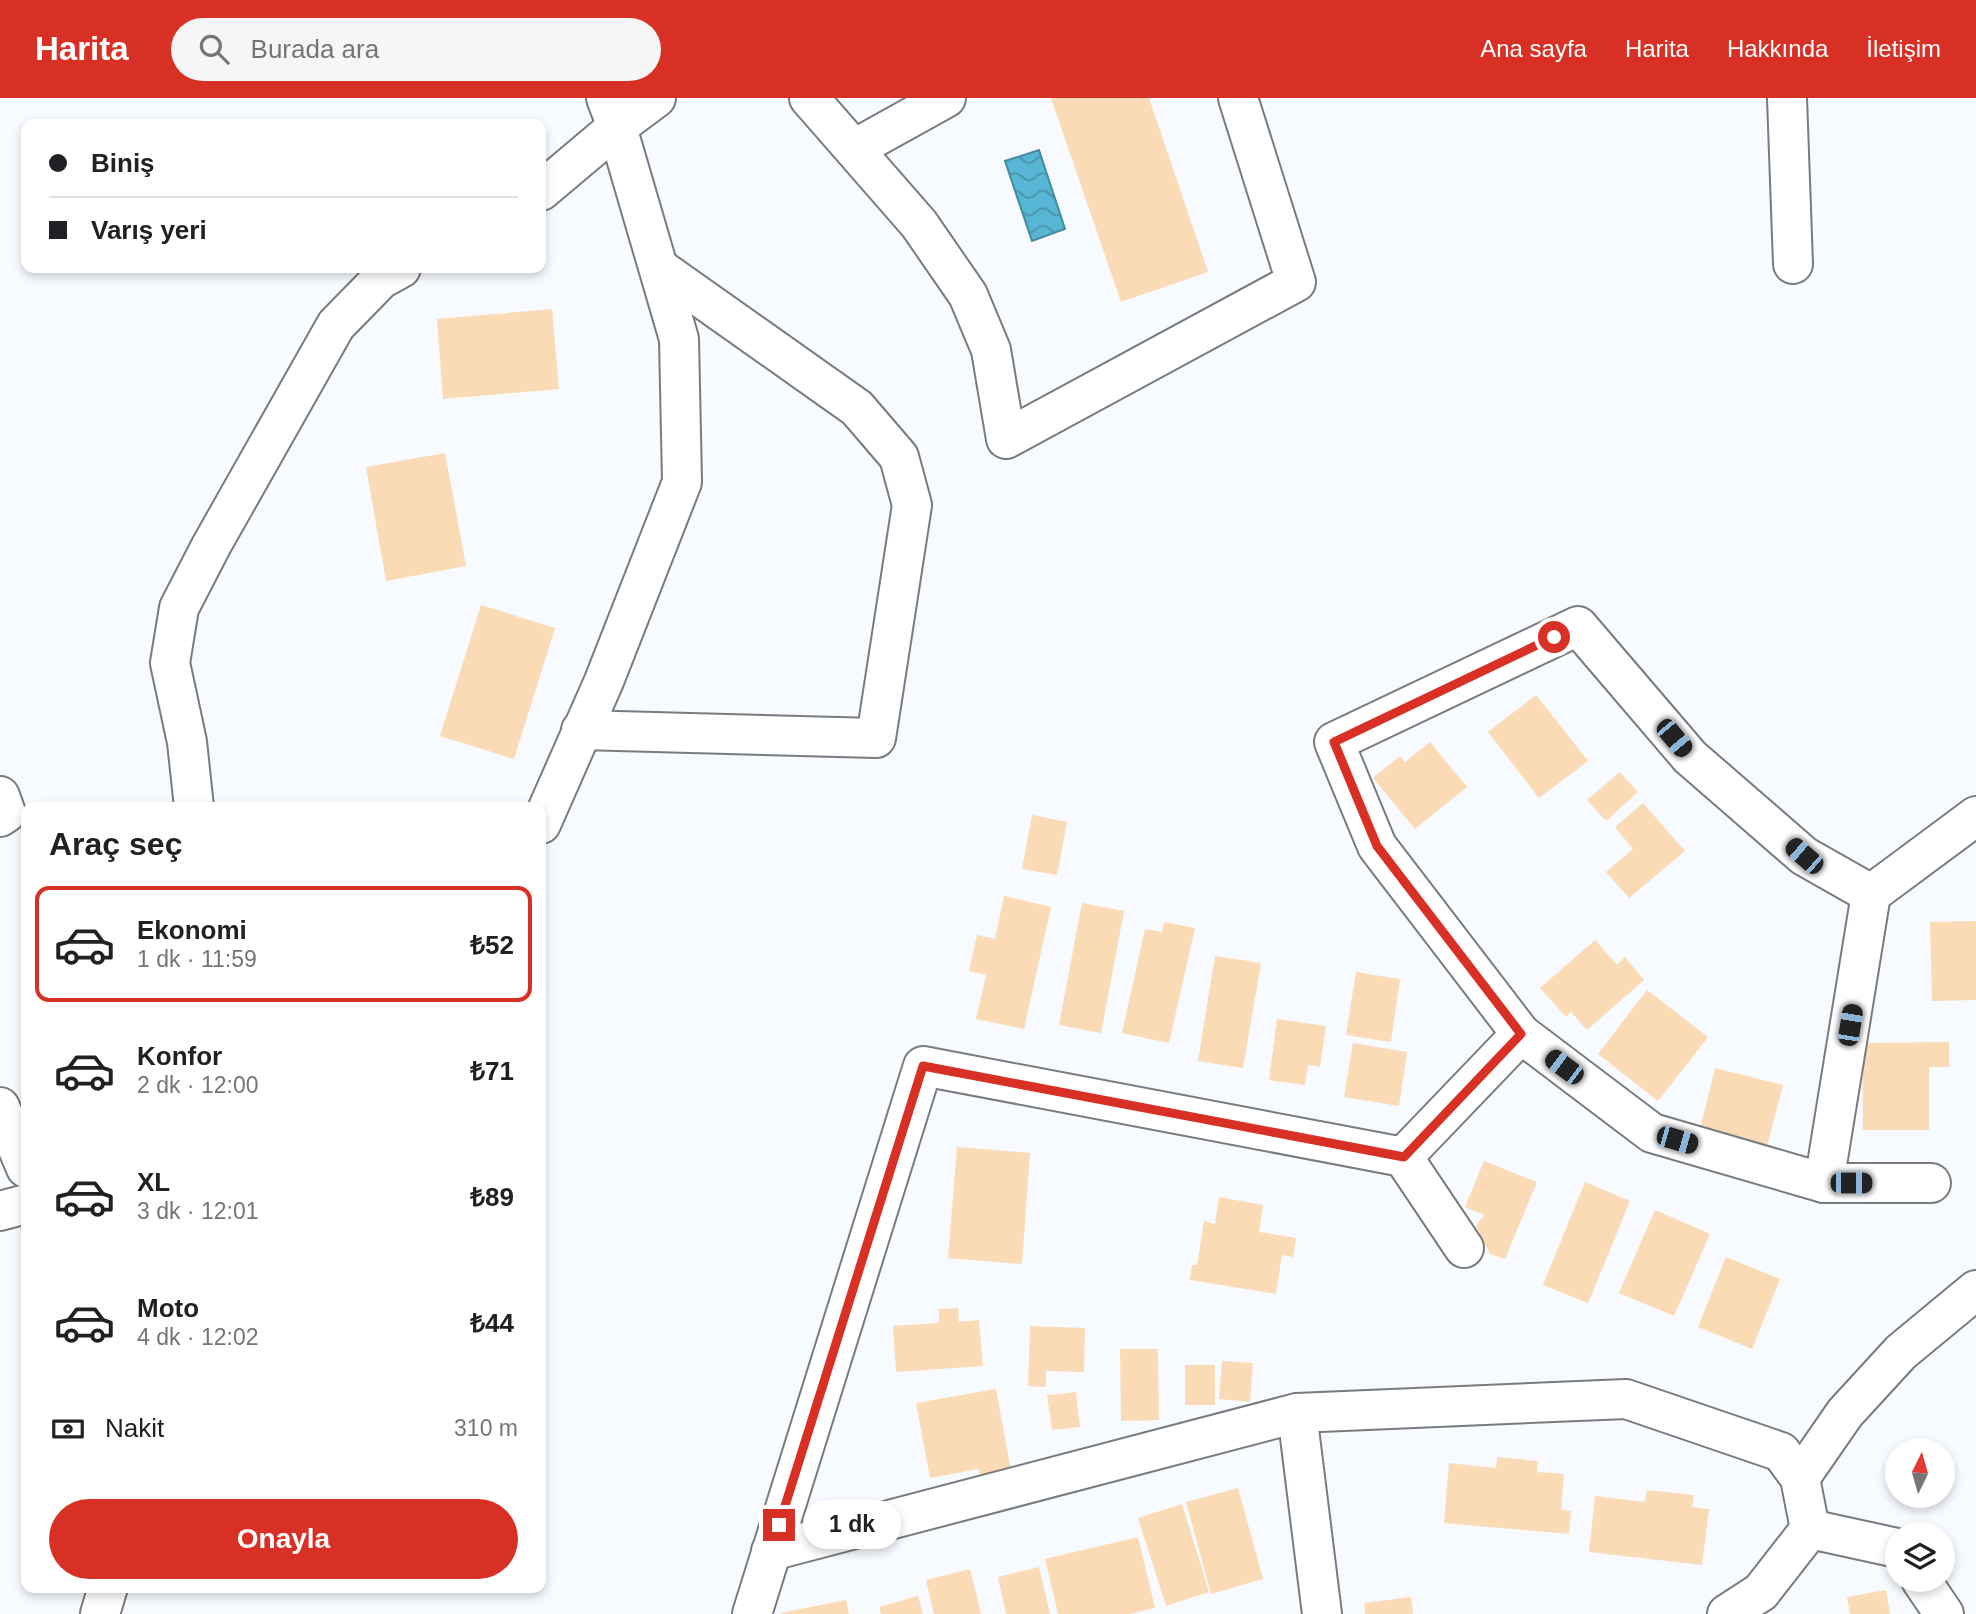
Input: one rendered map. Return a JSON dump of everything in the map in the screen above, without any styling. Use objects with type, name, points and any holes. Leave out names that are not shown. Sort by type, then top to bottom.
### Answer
[{"type":"street","points":[[546,185],[612,112],[656,98]]},
{"type":"street","points":[[809,98],[919,224],[968,295],[990,350],[1006,439],[1296,282],[1238,98]]},
{"type":"street","points":[[853,149],[946,98]]},
{"type":"street","points":[[1787,98],[1793,264]]},
{"type":"street","points":[[546,813],[604,681],[682,482],[679,339],[612,112]]},
{"type":"street","points":[[582,730],[876,738],[912,505],[899,457],[857,408],[659,268]]},
{"type":"street","points":[[193,802],[187,742],[170,663],[180,608],[211,546],[336,325],[381,279],[392,273]]},
{"type":"street","points":[[1871,894],[1804,856],[1690,757],[1578,626],[1334,742],[1377,846],[1521,1034],[1652,1133],[1824,1183],[1931,1183]]},
{"type":"street","points":[[0,796],[6,813],[0,817]]},
{"type":"street","points":[[1824,1183],[1871,894],[1976,816]]},
{"type":"street","points":[[1404,1157],[1521,1034]]},
{"type":"street","points":[[752,1614],[923,1066],[1404,1157],[1464,1248]]},
{"type":"street","points":[[0,1107],[21,1156]]},
{"type":"street","points":[[0,1211],[21,1205]]},
{"type":"street","points":[[1800,1478],[1845,1413],[1901,1352],[1976,1290]]},
{"type":"street","points":[[771,1551],[1297,1413],[1626,1399],[1781,1452],[1800,1478],[1810,1529],[1761,1592],[1727,1614]]},
{"type":"street","points":[[1297,1413],[1322,1614]]},
{"type":"street","points":[[1810,1529],[1885,1545]]},
{"type":"street","points":[[1930,1592],[1944,1614]]},
{"type":"street","points":[[100,1614],[106,1593]]},
{"type":"water","points":[[1039,150],[1065,229],[1032,241],[1005,161]]},
{"type":"building","points":[[1051,98],[1149,98],[1208,272],[1121,302]]},
{"type":"building","points":[[552,309],[559,389],[443,399],[437,319]]},
{"type":"building","points":[[445,453],[466,566],[386,581],[366,467]]},
{"type":"building","points":[[481,605],[555,628],[514,759],[440,736]]},
{"type":"building","points":[[1536,695],[1588,761],[1539,798],[1488,732]]},
{"type":"building","points":[[1430,742],[1467,787],[1415,829],[1373,778],[1400,756],[1405,762]]},
{"type":"building","points":[[1620,772],[1638,792],[1606,821],[1587,800]]},
{"type":"building","points":[[1643,803],[1685,851],[1629,898],[1606,872],[1633,849],[1615,827]]},
{"type":"building","points":[[1032,815],[1067,822],[1057,875],[1022,869]]},
{"type":"building","points":[[1004,896],[1051,907],[1024,1029],[976,1019],[986,975],[969,971],[977,935],[995,939]]},
{"type":"building","points":[[1082,903],[1124,911],[1101,1033],[1059,1025]]},
{"type":"building","points":[[1976,921],[1976,1000],[1932,1001],[1930,922]]},
{"type":"building","points":[[1164,922],[1195,928],[1169,1043],[1122,1033],[1145,929],[1162,932]]},
{"type":"building","points":[[1595,940],[1617,965],[1625,957],[1644,980],[1587,1030],[1571,1012],[1566,1017],[1540,988]]},
{"type":"building","points":[[1215,956],[1261,963],[1243,1068],[1198,1061]]},
{"type":"building","points":[[1356,972],[1400,979],[1391,1042],[1346,1035]]},
{"type":"building","points":[[1647,990],[1708,1037],[1658,1101],[1598,1054]]},
{"type":"building","points":[[1277,1019],[1326,1026],[1320,1067],[1308,1065],[1305,1085],[1269,1080]]},
{"type":"building","points":[[1949,1042],[1949,1067],[1929,1067],[1929,1130],[1863,1130],[1862,1043]]},
{"type":"building","points":[[1353,1043],[1407,1052],[1399,1106],[1344,1097]]},
{"type":"building","points":[[1715,1068],[1783,1085],[1767,1146],[1700,1129]]},
{"type":"building","points":[[957,1147],[1030,1153],[1022,1264],[948,1258]]},
{"type":"building","points":[[1484,1161],[1537,1182],[1505,1259],[1490,1254],[1476,1226],[1484,1215],[1465,1207]]},
{"type":"building","points":[[1585,1182],[1630,1201],[1588,1303],[1543,1285]]},
{"type":"building","points":[[1219,1197],[1263,1205],[1259,1232],[1296,1238],[1293,1257],[1282,1255],[1276,1294],[1190,1280],[1192,1265],[1197,1265],[1204,1221],[1215,1224]]},
{"type":"building","points":[[1655,1210],[1710,1234],[1674,1316],[1619,1293]]},
{"type":"building","points":[[1726,1257],[1780,1279],[1752,1349],[1698,1327]]},
{"type":"building","points":[[958,1308],[959,1322],[979,1320],[983,1366],[896,1372],[893,1326],[939,1323],[939,1309]]},
{"type":"building","points":[[1030,1326],[1085,1328],[1084,1372],[1046,1371],[1046,1387],[1028,1386]]},
{"type":"building","points":[[1120,1349],[1158,1349],[1159,1420],[1121,1421]]},
{"type":"building","points":[[1222,1361],[1253,1363],[1250,1402],[1219,1399]]},
{"type":"building","points":[[1185,1365],[1215,1365],[1215,1405],[1185,1405]]},
{"type":"building","points":[[996,1389],[1013,1482],[982,1488],[979,1469],[930,1478],[916,1403]]},
{"type":"building","points":[[1076,1392],[1080,1427],[1052,1430],[1047,1395]]},
{"type":"building","points":[[1497,1457],[1538,1461],[1537,1472],[1564,1474],[1561,1510],[1571,1511],[1569,1534],[1444,1523],[1449,1463],[1496,1468]]},
{"type":"building","points":[[1238,1488],[1263,1579],[1211,1594],[1186,1502]]},
{"type":"building","points":[[1647,1490],[1694,1495],[1692,1507],[1709,1509],[1702,1565],[1589,1552],[1595,1496],[1645,1502]]},
{"type":"building","points":[[1182,1504],[1209,1592],[1166,1606],[1138,1518]]},
{"type":"building","points":[[1138,1537],[1155,1608],[1130,1614],[1058,1614],[1045,1559]]},
{"type":"building","points":[[1039,1567],[1050,1614],[1006,1614],[998,1577]]},
{"type":"building","points":[[970,1569],[981,1614],[934,1614],[926,1580]]},
{"type":"building","points":[[1885,1590],[1890,1614],[1850,1614],[1847,1597]]},
{"type":"building","points":[[918,1596],[923,1614],[881,1614],[879,1607]]},
{"type":"building","points":[[1411,1597],[1413,1614],[1365,1614],[1364,1603]]},
{"type":"building","points":[[846,1600],[849,1614],[781,1614],[781,1613]]},
{"type":"route","points":[[779,1525],[923,1066],[1404,1157],[1521,1034],[1377,846],[1334,742],[1554,637]]}]
